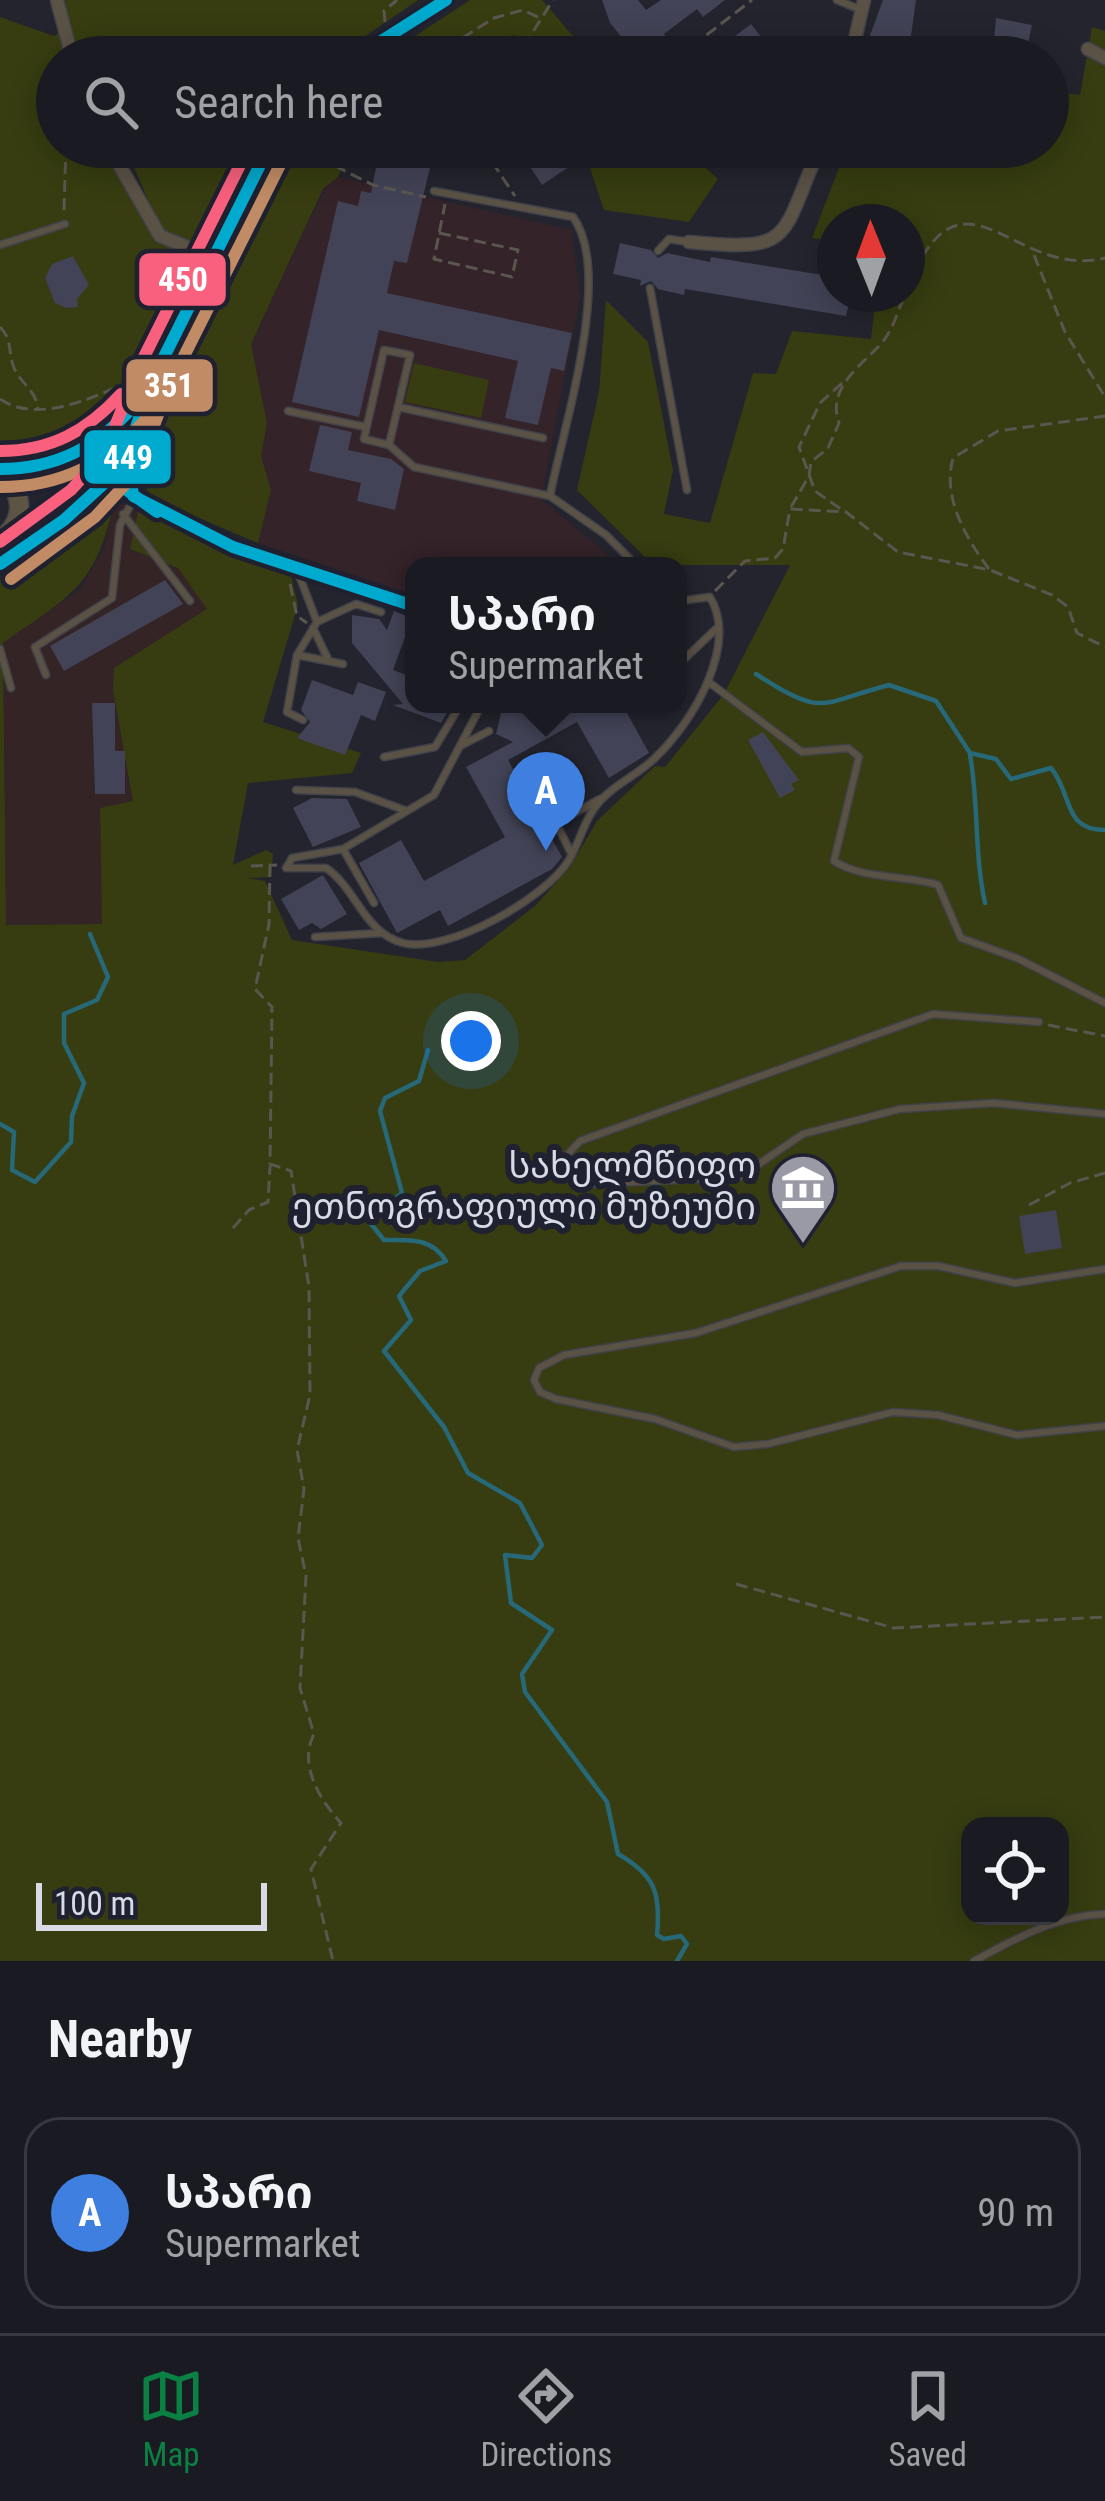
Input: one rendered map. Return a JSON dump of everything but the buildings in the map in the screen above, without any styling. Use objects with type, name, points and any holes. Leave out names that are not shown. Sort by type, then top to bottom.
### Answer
[{"type":"main road","points":[[389,36],[446,0]]},
{"type":"main road","points":[[0,471],[34,469],[75,456],[123,419],[258,168]]},
{"type":"main road","points":[[3,554],[64,520],[110,478],[127,452],[148,370]]},
{"type":"main road","points":[[0,471],[12,483],[20,508],[3,554]]},
{"type":"street","points":[[57,0],[66,36]]},
{"type":"street","points":[[856,36],[863,5]]},
{"type":"street","points":[[1088,50],[1105,58]]},
{"type":"street","points":[[121,168],[160,236],[212,257]]},
{"type":"street","points":[[688,242],[754,248],[771,243],[784,230],[811,168]]},
{"type":"street","points":[[127,452],[134,496]]},
{"type":"street","points":[[75,456],[155,511],[291,572],[405,604]]},
{"type":"lane","points":[[837,0],[863,5]]},
{"type":"lane","points":[[434,191],[573,217],[586,236],[587,308],[550,496]]},
{"type":"lane","points":[[0,245],[65,224]]},
{"type":"lane","points":[[658,251],[669,239],[688,242]]},
{"type":"lane","points":[[650,288],[687,490]]},
{"type":"lane","points":[[389,445],[410,355],[383,350],[364,439],[389,445],[414,467],[550,496],[606,535],[628,557]]},
{"type":"lane","points":[[398,407],[543,438]]},
{"type":"lane","points":[[288,411],[366,427]]},
{"type":"lane","points":[[46,675],[34,647],[112,598],[123,514],[134,496]]},
{"type":"lane","points":[[123,514],[190,601]]},
{"type":"lane","points":[[291,572],[328,657]]},
{"type":"lane","points":[[572,854],[556,823],[603,797],[657,757],[710,683],[719,613],[710,597],[687,600]]},
{"type":"lane","points":[[303,720],[287,712],[297,655],[315,625],[356,604],[381,612]]},
{"type":"lane","points":[[687,656],[719,626]]},
{"type":"lane","points":[[0,649],[11,688]]},
{"type":"lane","points":[[297,655],[328,657],[343,664]]},
{"type":"lane","points":[[710,683],[802,752],[848,748],[859,757],[834,861],[848,870],[901,874],[938,885],[961,938],[1019,959],[1105,1003]]},
{"type":"lane","points":[[383,757],[435,747],[455,713]]},
{"type":"lane","points":[[477,713],[434,795],[343,848],[292,858],[285,865],[292,871],[315,867],[333,873],[382,933],[406,944],[475,933],[555,874],[572,854],[579,829],[603,797]]},
{"type":"lane","points":[[458,747],[489,731]]},
{"type":"lane","points":[[296,790],[356,792],[407,811]]},
{"type":"lane","points":[[343,848],[374,903]]},
{"type":"lane","points":[[315,937],[382,933]]},
{"type":"lane","points":[[1039,1022],[933,1014],[580,1141],[567,1155],[574,1176],[589,1184],[740,1177],[803,1134],[900,1109],[994,1103],[1105,1114]]},
{"type":"lane","points":[[1105,1269],[1015,1283],[938,1267],[901,1266],[697,1333],[564,1355],[539,1368],[534,1381],[540,1392],[556,1399],[655,1419],[734,1447],[768,1444],[893,1412],[938,1415],[1017,1435],[1105,1426]]},
{"type":"lane","points":[[974,1961],[1023,1934],[1085,1914],[1105,1913]]},
{"type":"path","points":[[384,21],[384,11],[397,0]]},
{"type":"path","points":[[531,36],[554,0]]},
{"type":"path","points":[[705,36],[752,0]]},
{"type":"path","points":[[465,36],[494,18],[523,10],[542,19]]},
{"type":"path","points":[[65,224],[66,168]]},
{"type":"path","points":[[338,168],[350,177],[446,202],[439,233],[434,259],[512,277],[518,250],[439,233]]},
{"type":"path","points":[[496,168],[524,209]]},
{"type":"path","points":[[925,249],[942,227],[962,221],[1016,238],[1034,252],[1066,260],[1105,258]]},
{"type":"path","points":[[162,320],[188,264],[188,246]]},
{"type":"path","points":[[1034,252],[1065,332],[1105,397]]},
{"type":"path","points":[[896,312],[881,345],[866,356],[860,373],[834,384],[820,403],[799,447],[815,491],[898,552],[990,570],[1052,595],[1068,607],[1077,633],[1105,647]]},
{"type":"path","points":[[0,327],[9,335],[13,370],[36,394],[38,410]]},
{"type":"path","points":[[0,399],[13,408],[38,410],[120,386],[148,370]]},
{"type":"path","points":[[710,597],[745,561],[775,558],[783,549],[790,509],[809,476],[811,462],[828,448],[839,423],[833,406],[844,382]]},
{"type":"path","points":[[990,570],[959,523],[949,475],[953,458],[998,430],[1105,416]]},
{"type":"path","points":[[790,509],[846,512]]},
{"type":"path","points":[[291,572],[297,616],[315,625]]},
{"type":"path","points":[[233,1228],[249,1210],[268,1202],[272,1007],[255,988],[269,924],[270,865]]},
{"type":"path","points":[[251,866],[285,865]]},
{"type":"path","points":[[1039,1022],[1105,1036]]},
{"type":"path","points":[[270,1164],[291,1172],[308,1264],[310,1395],[297,1450],[304,1489],[298,1538],[306,1576],[300,1688],[314,1734],[309,1746],[316,1796],[341,1823],[311,1869],[333,1961]]},
{"type":"path","points":[[1029,1205],[1070,1183],[1105,1173]]},
{"type":"path","points":[[736,1584],[894,1628],[1105,1618]]},
{"type":"shaded area","points":[[338,177],[572,230],[580,298],[541,499],[610,557],[405,557],[405,592],[258,543],[271,490],[261,455],[267,423],[251,344],[324,189]]},
{"type":"shaded area","points":[[115,500],[138,512],[130,549],[178,568],[208,609],[113,690],[133,802],[100,809],[102,924],[6,925],[3,643],[80,589],[104,549]]},
{"type":"green space","points":[[65,0],[417,0],[365,36],[73,36]]},
{"type":"green space","points":[[470,0],[542,0],[573,36],[513,35],[415,36]]},
{"type":"green space","points":[[0,17],[54,36],[36,36],[36,168],[115,168],[157,237],[196,258],[147,363],[105,419],[77,438],[42,451],[0,455]]},
{"type":"green space","points":[[1092,27],[1105,31],[1105,1961],[0,1961],[0,579],[115,500],[99,552],[78,586],[3,643],[6,925],[102,924],[100,808],[133,801],[113,690],[114,668],[207,609],[178,568],[130,549],[138,512],[291,575],[298,605],[263,722],[361,753],[352,773],[248,783],[233,865],[266,850],[273,854],[271,877],[248,878],[265,881],[292,940],[438,962],[465,960],[535,906],[570,867],[597,821],[655,766],[665,767],[724,694],[790,565],[687,565],[687,557],[645,557],[577,490],[599,392],[606,300],[648,342],[673,470],[664,514],[710,523],[753,373],[776,374],[792,331],[871,339],[874,312],[925,312],[925,204],[825,204],[839,168],[1069,168],[1069,94],[1080,95]]},
{"type":"green space","points":[[134,168],[240,168],[201,246],[161,231]]},
{"type":"green space","points":[[278,168],[342,168],[323,189],[251,344],[267,423],[261,456],[271,490],[258,543],[152,498],[140,477],[138,441],[223,261]]},
{"type":"green space","points":[[590,168],[706,168],[718,179],[689,222],[604,210]]},
{"type":"green space","points":[[414,363],[489,380],[481,418],[405,402]]},
{"type":"waterway","points":[[756,674],[809,702],[833,701],[889,685],[936,701],[970,753],[996,759],[1011,779],[1051,768],[1075,817],[1091,828],[1105,830]]},
{"type":"waterway","points":[[970,755],[985,903]]},
{"type":"waterway","points":[[0,1124],[14,1132],[12,1170],[35,1182],[71,1142],[72,1116],[84,1083],[64,1043],[64,1014],[97,1000],[108,977],[90,934]]},
{"type":"waterway","points":[[428,1050],[419,1081],[385,1098],[380,1111],[402,1193],[367,1219],[384,1240],[426,1244],[446,1261],[420,1271],[399,1296],[411,1320],[384,1351],[444,1427],[468,1473],[520,1503],[542,1545],[532,1558],[505,1555],[511,1603],[552,1630],[522,1674],[525,1692],[607,1802],[618,1854],[653,1887],[657,1935],[664,1939],[681,1936],[687,1944],[677,1961]]},
{"type":"transit line","name":"449","points":[[389,36],[446,0]]},
{"type":"transit line","name":"450","points":[[0,542],[71,490],[104,454],[138,369],[238,168]]},
{"type":"transit line","name":"449","points":[[258,168],[154,377],[127,452],[133,496],[233,547],[405,603]]},
{"type":"transit line","name":"351","points":[[11,579],[95,517],[135,474],[170,384],[278,168]]},
{"type":"transit line","name":"450","points":[[0,451],[36,447],[67,436],[95,419],[121,394]]},
{"type":"transit line","name":"449","points":[[0,469],[39,465],[74,453],[134,406]]},
{"type":"transit line","name":"351","points":[[0,487],[43,483],[81,469],[116,448],[147,418]]},
{"type":"transit line","name":"449","points":[[0,564],[64,520],[110,478],[157,512]]},
{"type":"place","name":"სპარი","points":[[546,851]]},
{"type":"place","name":"სახელმწიფო ეთნოგრაფიული მუზეუმი","points":[[803,1246]]}]
